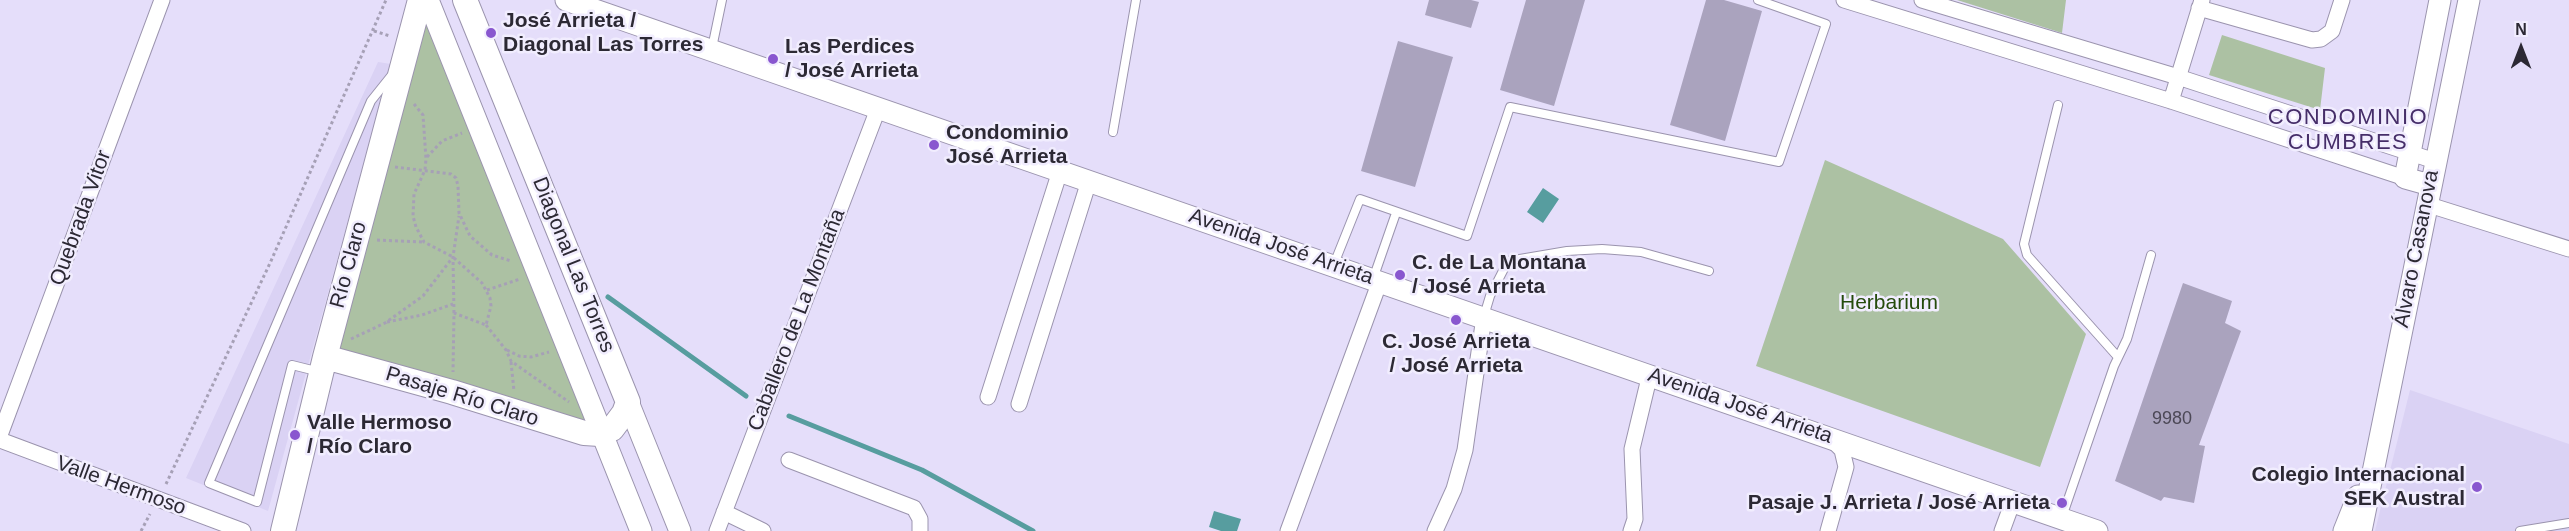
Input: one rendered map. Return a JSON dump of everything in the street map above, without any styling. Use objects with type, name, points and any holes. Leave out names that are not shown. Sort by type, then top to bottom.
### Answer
[{"type":"main road","name":"Río Claro","points":[[283,531],[323,365],[420,0]]},
{"type":"main road","name":"Diagonal Las Torres","points":[[465,0],[628,402]]},
{"type":"main road","name":"Pasaje Río Claro","points":[[323,365],[452,392],[584,433],[600,434]]},
{"type":"main road","points":[[600,434],[612,429],[620,421],[628,402]]},
{"type":"street","name":"Quebrada Vitor","points":[[0,435],[162,0]]},
{"type":"street","name":"Diagonal Las Torres","points":[[428,0],[539,272],[600,434],[641,531]]},
{"type":"street","name":"Avenida José Arrieta","points":[[566,0],[1650,374],[2097,531]]},
{"type":"street","points":[[1844,0],[2171,101],[2405,178],[2428,194],[2569,249]]},
{"type":"street","points":[[1921,24],[1923,0],[2178,77],[2435,161]]},
{"type":"street","points":[[2171,101],[2201,4],[2312,40],[2321,39],[2332,31],[2342,0]]},
{"type":"street","name":"Álvaro Casanova","points":[[2405,178],[2440,0]]},
{"type":"street","name":"Álvaro Casanova","points":[[2361,531],[2469,0]]},
{"type":"street","name":"Caballero de La Montaña","points":[[717,531],[878,109]]},
{"type":"street","points":[[988,397],[1060,171]]},
{"type":"street","points":[[1019,404],[1089,181]]},
{"type":"street","points":[[1288,531],[1377,280]]},
{"type":"street","points":[[1435,531],[1454,489],[1465,450],[1484,317]]},
{"type":"street","points":[[1631,531],[1635,519],[1632,449],[1650,374]]},
{"type":"street","name":"Diagonal Las Torres","points":[[628,402],[680,531]]},
{"type":"street","points":[[1827,436],[1842,450],[1846,467],[1828,531]]},
{"type":"street","name":"Valle Hermoso","points":[[0,441],[243,531]]},
{"type":"street","points":[[1846,467],[1858,456],[1883,455]]},
{"type":"street","points":[[789,460],[914,508],[920,519],[920,531]]},
{"type":"street","name":"Álvaro Casanova","points":[[2344,531],[2374,464]]},
{"type":"street","points":[[2002,531],[2013,501]]},
{"type":"street","points":[[724,512],[764,531]]},
{"type":"lane","points":[[712,49],[722,0]]},
{"type":"lane","points":[[1113,132],[1136,0]]},
{"type":"lane","points":[[1333,265],[1360,199],[1467,236],[1510,107],[1779,162],[1826,24],[1758,0]]},
{"type":"lane","points":[[323,365],[292,365],[257,502],[209,483],[370,101],[406,59]]},
{"type":"lane","points":[[2058,105],[2024,244],[2027,255],[2117,356]]},
{"type":"lane","points":[[1377,280],[1396,213]]},
{"type":"lane","points":[[1484,317],[1490,296],[1508,261],[1567,251],[1602,249],[1641,252],[1709,271]]},
{"type":"lane","points":[[2062,519],[2117,356],[2127,339],[2151,255]]},
{"type":"lane","points":[[2520,531],[2569,523]]},
{"type":"path","points":[[141,531],[159,500],[271,261],[386,0]]},
{"type":"path","points":[[397,88],[423,115],[425,170],[414,194],[412,208],[416,227],[423,242]]},
{"type":"path","points":[[426,159],[435,147],[448,138],[481,130]]},
{"type":"path","points":[[376,165],[446,172],[456,178],[459,213],[453,257],[452,392]]},
{"type":"path","points":[[459,213],[470,236],[492,255],[539,272]]},
{"type":"path","points":[[356,239],[423,242],[453,257],[487,290],[491,306],[486,325]]},
{"type":"path","points":[[385,323],[423,296],[453,257]]},
{"type":"path","points":[[487,290],[539,272]]},
{"type":"path","points":[[323,365],[362,332],[385,323],[422,315],[454,304]]},
{"type":"path","points":[[454,313],[486,325],[506,350],[513,355],[531,357],[567,345]]},
{"type":"path","points":[[506,350],[511,362],[514,387],[510,411]]},
{"type":"path","points":[[511,362],[577,410]]},
{"type":"shaded area","points":[[378,62],[391,64],[268,511],[186,478]]},
{"type":"shaded area","points":[[1543,188],[1559,199],[1543,223],[1527,212]]},
{"type":"shaded area","name":"Colegio Internacional SEK Austral","points":[[2410,390],[2569,444],[2569,531],[2375,531]]},
{"type":"shaded area","points":[[1214,511],[1241,519],[1237,531],[1221,531],[1209,527]]},
{"type":"green space","points":[[1957,0],[2066,0],[2062,33]]},
{"type":"green space","points":[[425,15],[592,431],[338,353]]},
{"type":"green space","points":[[2222,35],[2325,68],[2320,110],[2209,75]]},
{"type":"green space","name":"Herbarium","points":[[1825,160],[2003,239],[2086,334],[2040,467],[1756,366]]},
{"type":"building","points":[[1429,0],[1479,2],[1471,28],[1425,15]]},
{"type":"building","points":[[1526,0],[1585,0],[1554,106],[1500,90]]},
{"type":"building","points":[[1706,0],[1724,0],[1762,11],[1725,141],[1670,125]]},
{"type":"building","points":[[1398,41],[1453,57],[1415,187],[1361,171]]},
{"type":"building","points":[[2183,283],[2232,301],[2225,323],[2241,331],[2199,445],[2205,446],[2194,503],[2164,497],[2161,501],[2115,481]]},
{"type":"waterway","points":[[608,297],[746,396]]},
{"type":"waterway","points":[[789,416],[922,470],[1033,531]]},
{"type":"place","name":"José Arrieta / Diagonal Las Torres","points":[[491,33]]},
{"type":"place","name":"Las Perdices / José Arrieta","points":[[773,59]]},
{"type":"place","name":"Condominio José Arrieta","points":[[934,145]]},
{"type":"place","name":"C. de La Montana / José Arrieta","points":[[1400,275]]},
{"type":"place","name":"C. José Arrieta / José Arrieta","points":[[1456,320]]},
{"type":"place","name":"Valle Hermoso / Río Claro","points":[[295,435]]},
{"type":"place","name":"Colegio Internacional SEK Austral","points":[[2477,487]]},
{"type":"place","name":"Pasaje J. Arrieta / José Arrieta","points":[[2062,503]]},
{"type":"district","name":"CONDOMINIO CUMBRES","points":[[2348,130]]}]
